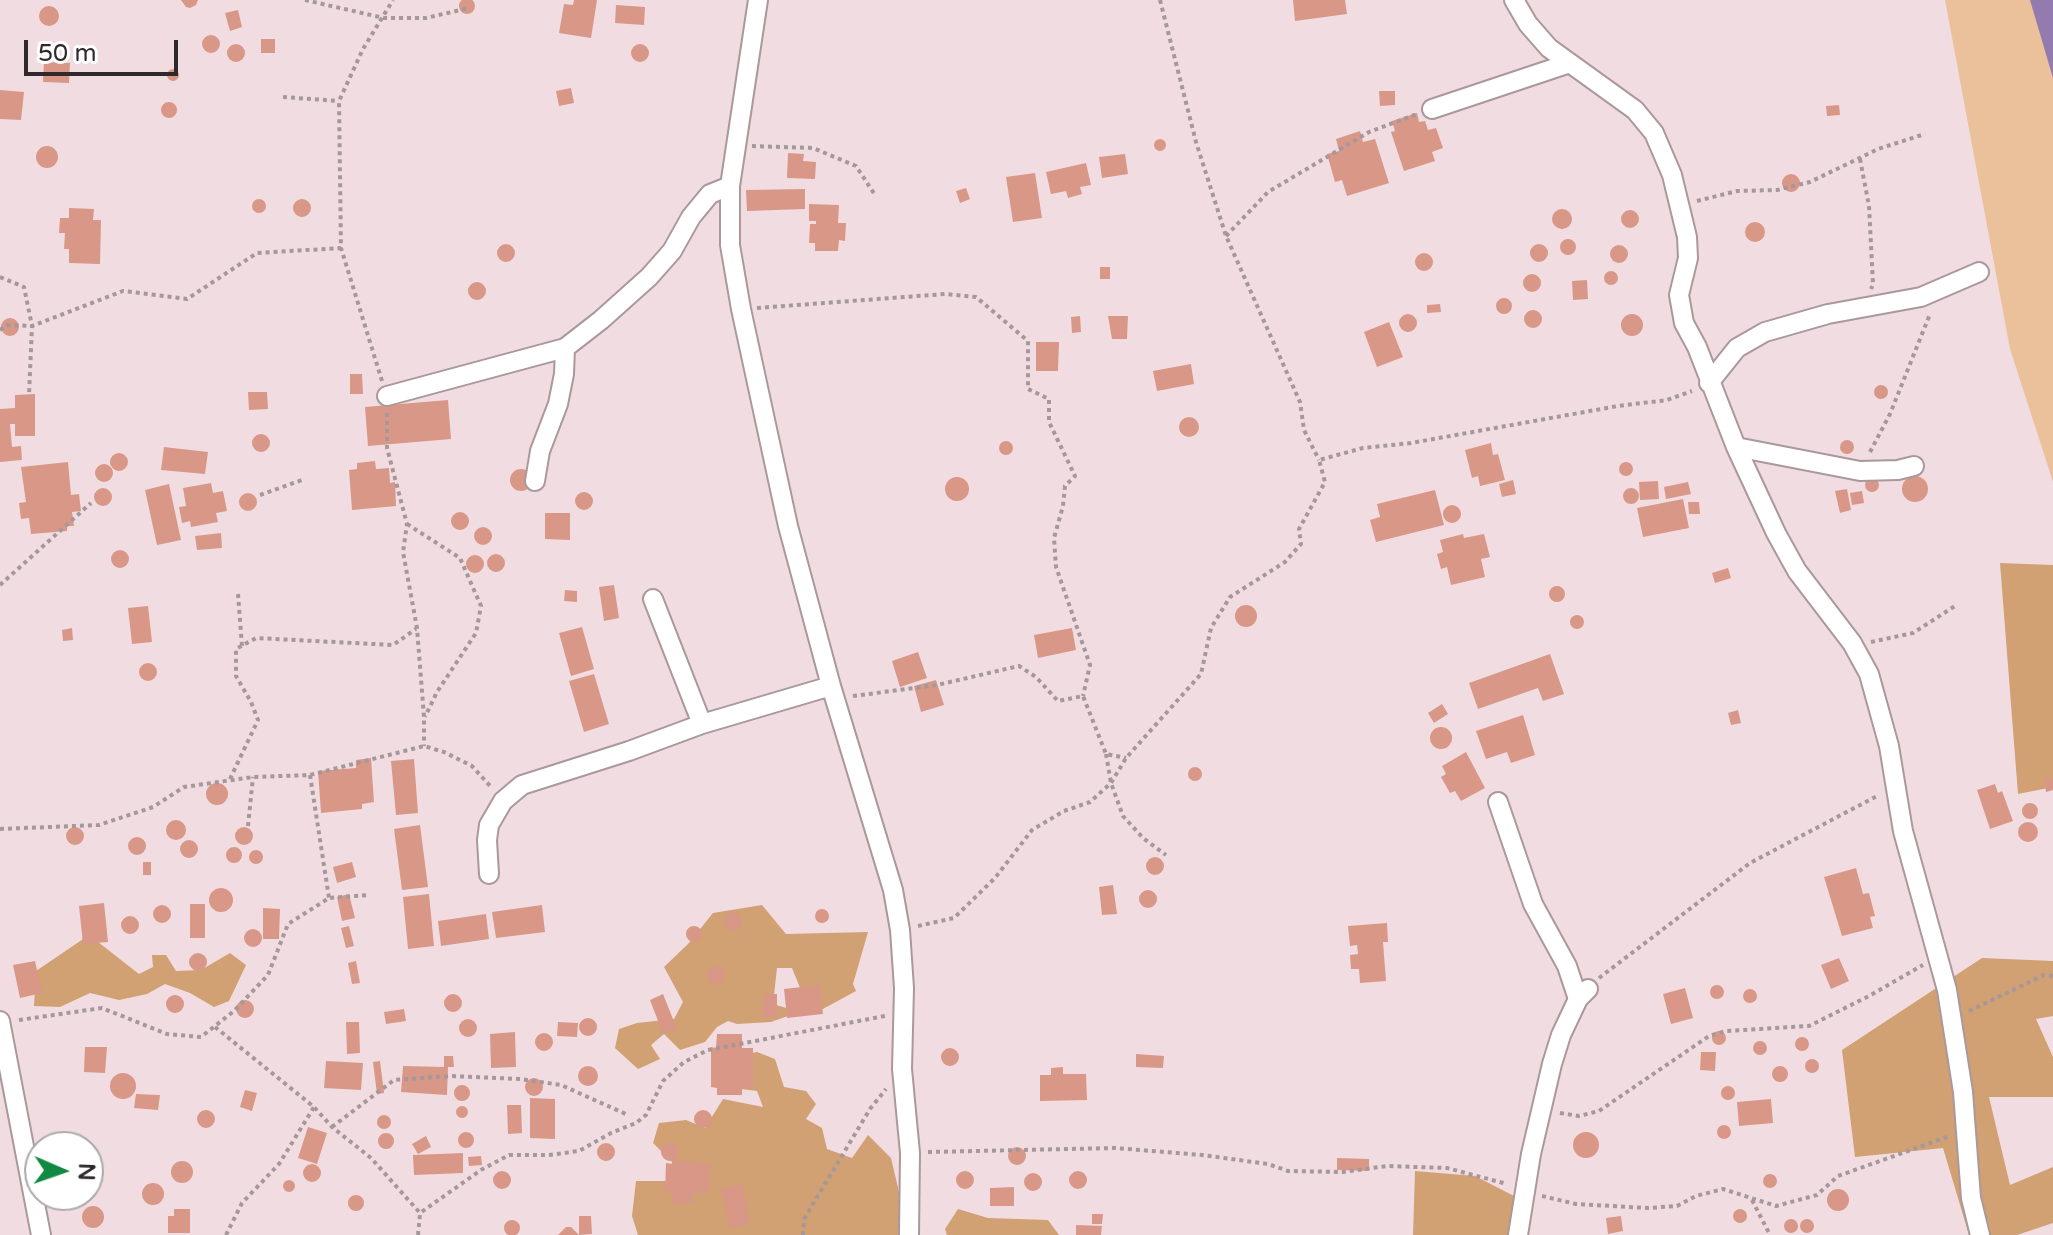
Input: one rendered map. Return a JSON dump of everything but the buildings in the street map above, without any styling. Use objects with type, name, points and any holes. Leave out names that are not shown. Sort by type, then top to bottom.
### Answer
[{"type":"street","points":[[758,0],[730,186],[730,245],[788,526],[833,692],[886,864],[900,930],[902,1069],[910,1153],[909,1235]]},
{"type":"street","points":[[1514,0],[1528,24],[1549,48],[1635,110],[1664,154],[1688,246],[1679,295],[1684,323],[1769,519],[1797,571],[1852,643],[1875,689],[1912,865],[1940,957],[1953,1019],[1971,1198],[1980,1235]]},
{"type":"street","points":[[1432,109],[1570,63]]},
{"type":"street","points":[[387,396],[565,348],[649,277],[672,251],[691,217],[710,194],[730,186]]},
{"type":"street","points":[[1709,383],[1737,348],[1777,327],[1864,306],[1912,299],[1979,272]]},
{"type":"street","points":[[1697,347],[1737,348]]},
{"type":"street","points":[[535,481],[540,451],[558,404],[565,348]]},
{"type":"street","points":[[1736,447],[1860,471],[1898,470],[1914,466]]},
{"type":"street","points":[[653,599],[702,724]]},
{"type":"street","points":[[489,874],[489,825],[503,801],[522,785],[702,724],[833,692]]},
{"type":"street","points":[[1498,802],[1533,904],[1583,994],[1561,1035],[1531,1154],[1518,1235]]},
{"type":"street","points":[[0,1022],[41,1235]]},
{"type":"path","points":[[305,0],[384,18],[426,18],[469,8]]},
{"type":"path","points":[[393,0],[363,49],[339,101],[341,248],[387,396],[387,448],[407,524],[403,552],[417,628],[424,746]]},
{"type":"path","points":[[900,930],[954,918],[995,878],[1032,830],[1064,811],[1090,802],[1111,783],[1126,758],[1201,674],[1211,628],[1230,597],[1285,562],[1301,544],[1299,529],[1325,482],[1319,460],[1304,430],[1300,402],[1226,236],[1196,142],[1160,0]]},
{"type":"path","points":[[283,97],[339,101]]},
{"type":"path","points":[[1226,236],[1268,192],[1369,132],[1432,109]]},
{"type":"path","points":[[1679,205],[1737,191],[1777,190],[1810,182],[1878,149],[1925,134]]},
{"type":"path","points":[[736,145],[813,148],[856,166],[875,195]]},
{"type":"path","points":[[1860,159],[1869,206],[1873,284],[1864,306]]},
{"type":"path","points":[[0,330],[7,325],[32,326],[123,291],[187,299],[257,253],[341,248]]},
{"type":"path","points":[[0,277],[24,287],[32,326],[29,395]]},
{"type":"path","points":[[1860,471],[1890,414],[1934,302],[1944,287]]},
{"type":"path","points":[[741,309],[945,294],[976,297],[1028,341],[1028,389],[1049,399],[1049,422],[1075,476],[1065,486],[1054,538],[1056,567],[1090,665],[1083,696],[1106,754],[1111,783],[1123,816],[1143,838],[1166,855]]},
{"type":"path","points":[[1319,460],[1363,448],[1411,443],[1667,400],[1709,383]]},
{"type":"path","points":[[260,495],[302,480]]},
{"type":"path","points":[[0,585],[91,503]]},
{"type":"path","points":[[407,524],[460,558],[481,606],[476,633],[424,717]]},
{"type":"path","points":[[238,594],[242,646]]},
{"type":"path","points":[[1852,643],[1884,641],[1913,633],[1955,606]]},
{"type":"path","points":[[230,779],[258,720],[236,676],[236,649],[256,638],[393,645],[417,628]]},
{"type":"path","points":[[833,692],[937,685],[1019,666],[1036,677],[1058,701],[1083,696]]},
{"type":"path","points":[[0,829],[99,825],[153,807],[184,787],[230,779],[310,775],[424,746],[472,766],[503,801]]},
{"type":"path","points":[[1106,754],[1126,758]]},
{"type":"path","points":[[310,775],[329,898]]},
{"type":"path","points":[[248,826],[253,777]]},
{"type":"path","points":[[1583,994],[1750,863],[1895,787]]},
{"type":"path","points":[[0,1022],[102,1008],[167,1034],[201,1037],[234,1011],[268,975],[288,924],[329,898],[369,895]]},
{"type":"path","points":[[1541,1110],[1579,1116],[1599,1111],[1709,1036],[1726,1031],[1809,1026],[1940,957]]},
{"type":"path","points":[[1953,1019],[2044,975],[2053,976]]},
{"type":"path","points":[[420,1213],[509,1155],[579,1151],[636,1123],[646,1115],[663,1081],[684,1062],[708,1050],[903,1013]]},
{"type":"path","points":[[215,1027],[314,1107],[332,1127],[371,1158],[420,1213],[418,1235]]},
{"type":"path","points":[[803,1235],[804,1219],[870,1109],[902,1069]]},
{"type":"path","points":[[332,1127],[394,1080],[451,1076],[520,1079],[561,1085],[628,1115]]},
{"type":"path","points":[[226,1235],[242,1203],[279,1164],[314,1107]]},
{"type":"path","points":[[910,1153],[1115,1148],[1241,1160],[1288,1171],[1343,1172],[1387,1166],[1447,1168],[1526,1193],[1576,1204],[1648,1208],[1677,1206],[1696,1196],[1723,1189],[1776,1206],[1817,1195],[1838,1176],[1966,1130]]},
{"type":"path","points":[[1752,1200],[1770,1235]]},
{"type":"shaded area","points":[[1945,0],[2053,0],[2053,482],[2010,349]]},
{"type":"shaded area","points":[[2030,0],[2053,0],[2053,78]]},
{"type":"shaded area","points":[[2000,563],[2053,565],[2053,787],[2018,794]]},
{"type":"shaded area","points":[[762,905],[786,934],[868,932],[853,984],[856,991],[821,1010],[805,1000],[792,968],[777,968],[773,1004],[799,1012],[771,1022],[737,1024],[728,1021],[717,1027],[705,1042],[680,1050],[664,1034],[651,1045],[660,1059],[638,1069],[615,1048],[619,1029],[637,1023],[674,1019],[683,1002],[664,967],[713,913]]},
{"type":"shaded area","points":[[89,935],[139,974],[153,967],[152,955],[166,955],[176,971],[201,970],[230,953],[246,965],[229,1001],[214,1007],[190,993],[165,984],[147,994],[119,1000],[90,993],[60,1007],[34,1006],[36,971]]},
{"type":"shaded area","points":[[1982,958],[2053,961],[2053,1016],[2036,1019],[2053,1057],[2053,1097],[1989,1097],[2010,1185],[2053,1167],[2053,1223],[2017,1235],[1969,1235],[1943,1148],[1855,1157],[1842,1050]]},
{"type":"shaded area","points":[[757,1052],[775,1059],[784,1087],[806,1091],[816,1104],[806,1119],[822,1128],[827,1149],[852,1158],[868,1135],[891,1158],[906,1235],[638,1235],[632,1216],[636,1181],[672,1181],[672,1162],[653,1143],[659,1123],[686,1120],[705,1128],[723,1099],[763,1107],[757,1091],[733,1088],[732,1057]]},
{"type":"shaded area","points":[[1415,1171],[1475,1176],[1518,1198],[1510,1235],[1413,1235]]},
{"type":"shaded area","points":[[958,1209],[988,1218],[1048,1220],[1059,1235],[947,1235],[945,1229]]}]
